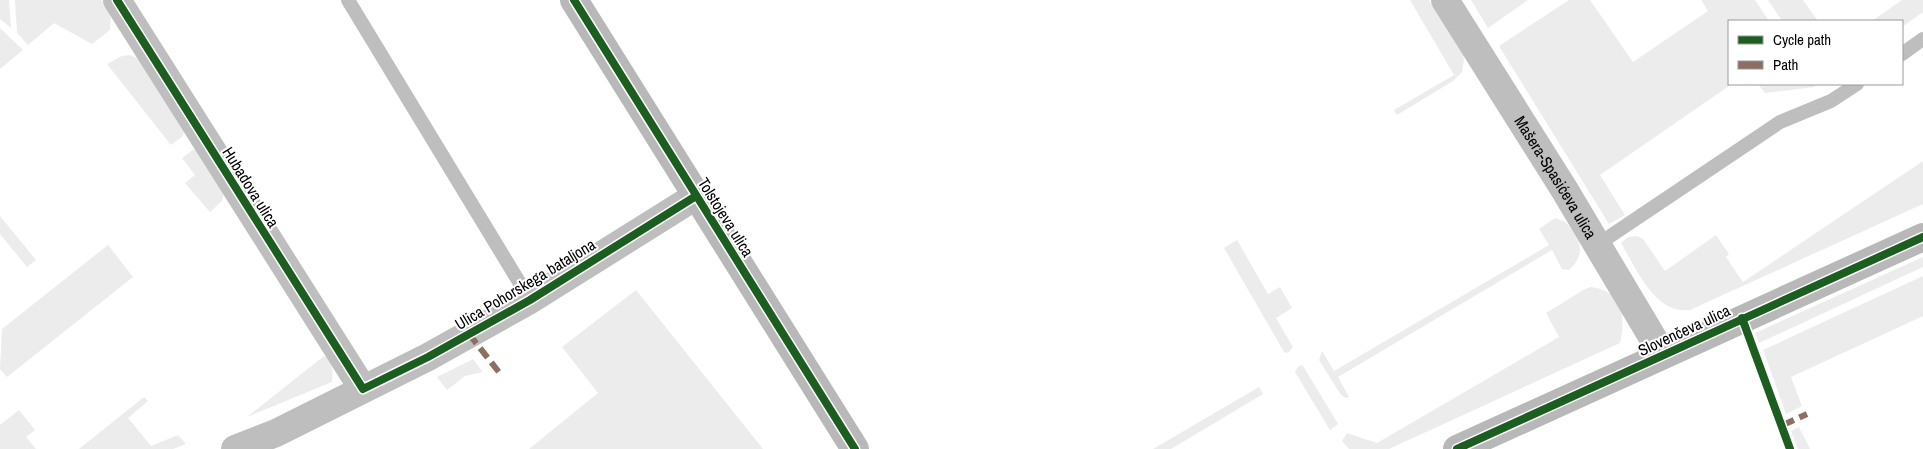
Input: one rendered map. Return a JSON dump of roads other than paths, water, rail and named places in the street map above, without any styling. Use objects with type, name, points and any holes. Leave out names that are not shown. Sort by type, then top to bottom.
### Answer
[{"type":"street","name":"Hubadova ulica","points":[[116,0],[363,390]]},
{"type":"street","name":"Tolstojeva ulica","points":[[574,0],[855,449]]},
{"type":"street","name":"Mašera-Spasićeva ulica","points":[[1445,0],[1564,189],[1638,310],[1663,355]]},
{"type":"street","name":"Ulica Pohorskega bataljona","points":[[235,449],[274,441],[363,390],[428,357],[530,300],[696,196]]},
{"type":"street","name":"Slovenčeva ulica","points":[[1457,449],[1923,237]]},
{"type":"lane","points":[[348,0],[530,300]]},
{"type":"lane","points":[[1903,53],[1923,39]]},
{"type":"lane","points":[[1597,245],[1780,122],[1831,101],[1855,85]]}]
